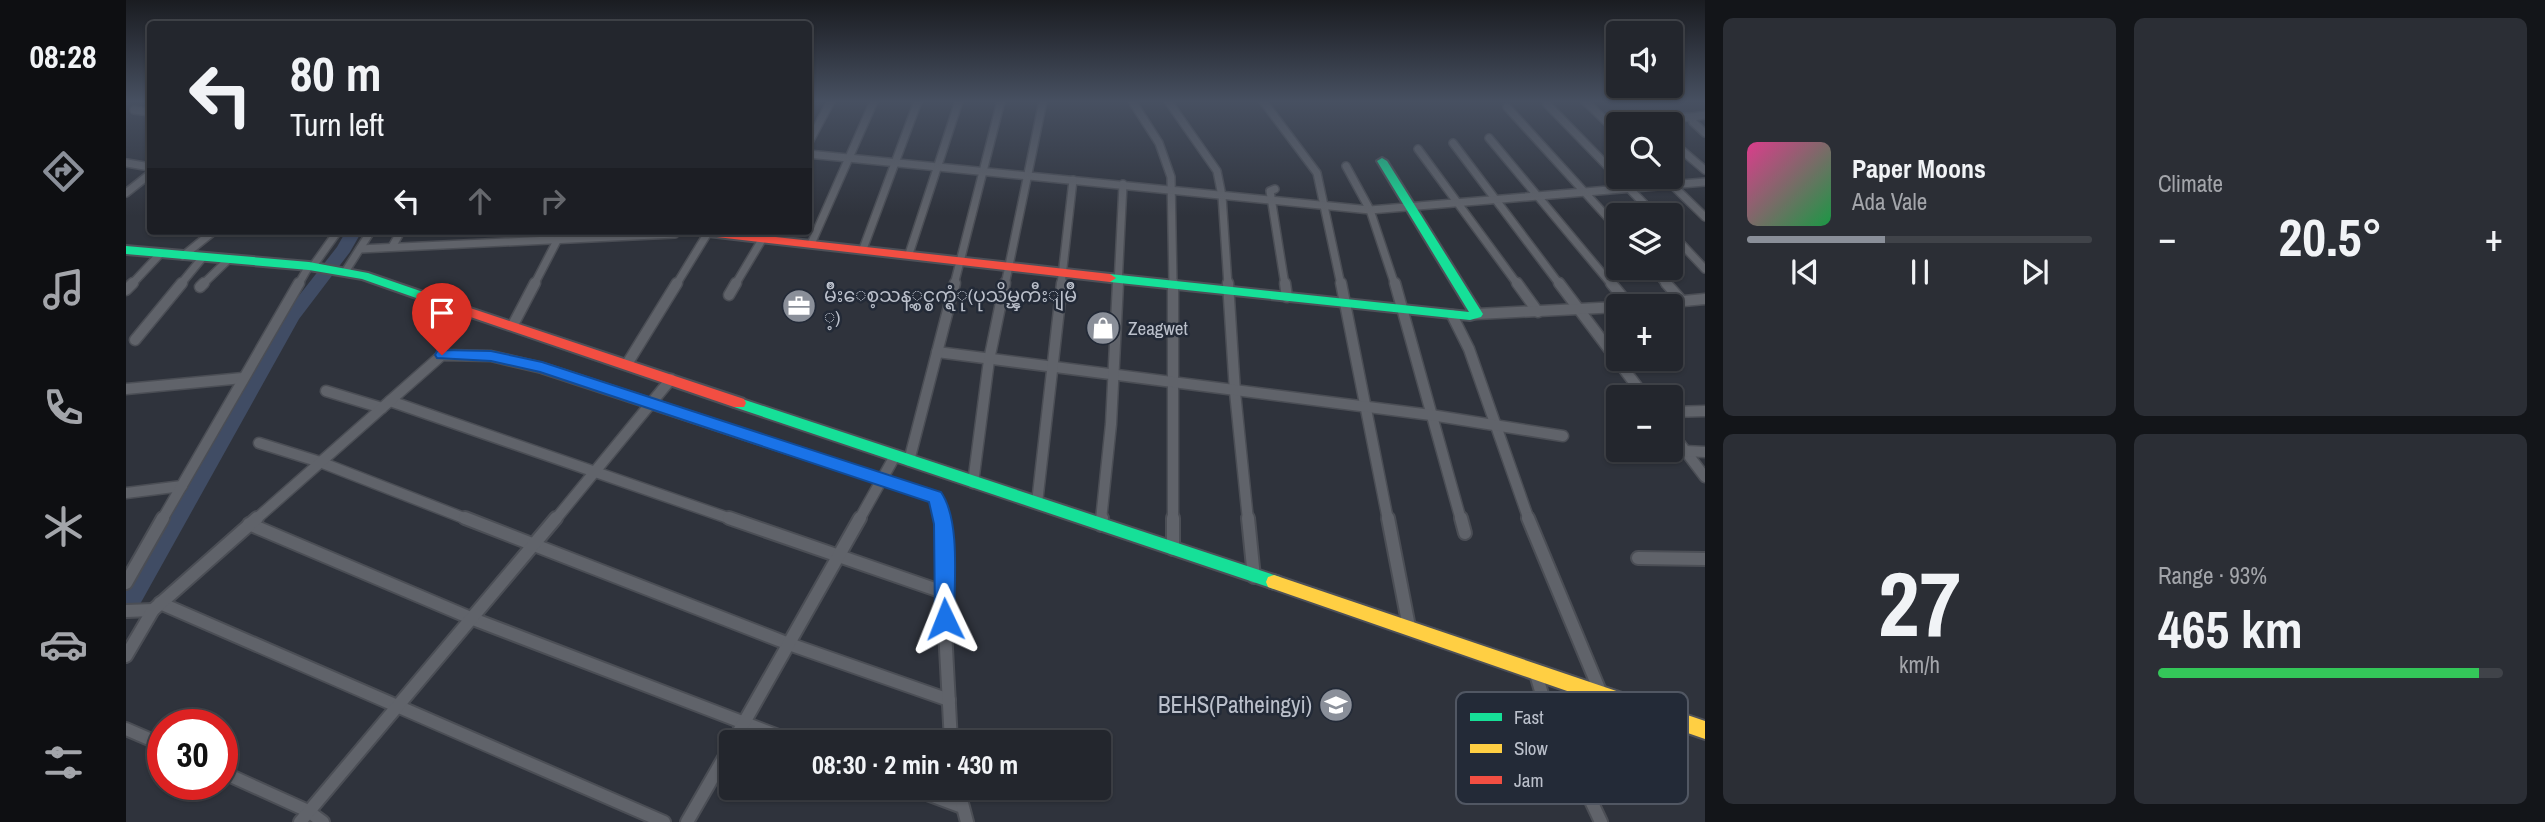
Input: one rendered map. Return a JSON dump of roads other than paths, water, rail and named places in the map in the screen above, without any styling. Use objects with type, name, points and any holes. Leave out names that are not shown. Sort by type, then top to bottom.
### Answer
[{"type":"street","points":[[811,244],[857,139]]},
{"type":"street","points":[[863,249],[904,139]]},
{"type":"street","points":[[909,254],[947,139]]},
{"type":"street","points":[[740,730],[892,466],[937,352],[991,139]]},
{"type":"street","points":[[973,483],[989,360],[1035,139]]},
{"type":"street","points":[[1157,139],[1172,174],[1173,189],[1173,549]]},
{"type":"street","points":[[1195,139],[1217,171],[1223,196],[1236,392],[1254,577]]},
{"type":"street","points":[[1291,139],[1317,173],[1326,207],[1409,627]]},
{"type":"street","points":[[1490,139],[1621,294]]},
{"type":"street","points":[[1537,139],[1606,216]]},
{"type":"street","points":[[1582,139],[1606,164]]},
{"type":"street","points":[[1453,143],[1636,385]]},
{"type":"street","points":[[1419,149],[1538,312]]},
{"type":"street","points":[[1683,151],[1705,170]]},
{"type":"street","points":[[812,154],[1370,210],[1606,189]]},
{"type":"street","points":[[1382,161],[1477,314]]},
{"type":"street","points":[[127,163],[147,166]]},
{"type":"street","points":[[1346,166],[1370,210],[1404,311],[1465,533]]},
{"type":"street","points":[[126,193],[147,176]]},
{"type":"street","points":[[1037,503],[1073,180]]},
{"type":"street","points":[[1683,183],[1705,182]]},
{"type":"street","points":[[1101,525],[1113,375],[1123,184]]},
{"type":"street","points":[[1275,189],[1270,191],[1287,297]]},
{"type":"street","points":[[1630,189],[1643,203]]},
{"type":"street","points":[[1676,189],[1705,217]]},
{"type":"street","points":[[183,256],[210,235]]},
{"type":"street","points":[[126,583],[243,378],[335,235]]},
{"type":"street","points":[[342,271],[368,235]]},
{"type":"street","points":[[392,247],[399,235]]},
{"type":"street","points":[[513,325],[560,235]]},
{"type":"street","points":[[360,248],[556,242],[660,235]]},
{"type":"street","points":[[627,364],[706,235]]},
{"type":"street","points":[[729,295],[762,236],[811,244],[1452,316],[1606,308]]},
{"type":"street","points":[[1683,246],[1705,269]]},
{"type":"street","points":[[126,250],[313,266],[342,271],[627,364],[667,383],[892,466],[935,497],[939,503],[943,524],[943,592],[950,730]]},
{"type":"street","points":[[126,290],[160,254]]},
{"type":"street","points":[[135,340],[203,257]]},
{"type":"street","points":[[200,287],[229,259]]},
{"type":"street","points":[[1663,280],[1676,294]]},
{"type":"street","points":[[1683,301],[1705,299]]},
{"type":"street","points":[[1452,316],[1469,349],[1527,515],[1600,692]]},
{"type":"street","points":[[937,352],[1432,415],[1563,436]]},
{"type":"street","points":[[126,656],[151,607],[442,355],[467,354],[491,356],[542,368],[652,401],[892,466],[973,483],[1409,627],[1590,692]]},
{"type":"street","points":[[126,389],[243,378]]},
{"type":"street","points":[[304,816],[473,619],[667,383]]},
{"type":"street","points":[[326,391],[386,404],[594,471],[943,592]]},
{"type":"street","points":[[1683,412],[1705,411]]},
{"type":"street","points":[[258,443],[320,462],[789,644],[949,700]]},
{"type":"street","points":[[1683,448],[1705,477]]},
{"type":"street","points":[[1685,451],[1705,452]]},
{"type":"street","points":[[126,493],[182,486]]},
{"type":"street","points":[[249,524],[473,619],[762,730]]},
{"type":"street","points":[[1638,558],[1705,559]]},
{"type":"street","points":[[126,611],[151,607],[398,708],[664,822]]},
{"type":"street","points":[[1536,674],[1541,692]]},
{"type":"street","points":[[1688,724],[1705,730]]},
{"type":"street","points":[[126,729],[147,738]]},
{"type":"street","points":[[688,822],[719,766]]},
{"type":"street","points":[[238,781],[304,816],[323,822]]},
{"type":"street","points":[[943,800],[962,807]]},
{"type":"street","points":[[961,800],[967,822]]},
{"type":"street","points":[[1593,804],[1601,822]]},
{"type":"waterway","points":[[126,608],[292,316],[352,235]]},
{"type":"place","name":"မ်ိဳးေစ့သန့္စင္စက္ရံု(ပုသိမ္ၾကီးျမိဳ ့)","points":[[799,306]]},
{"type":"place","name":"Zeagwet","points":[[1103,328]]},
{"type":"place","name":"BEHS(Patheingyi)","points":[[1336,705]]}]
